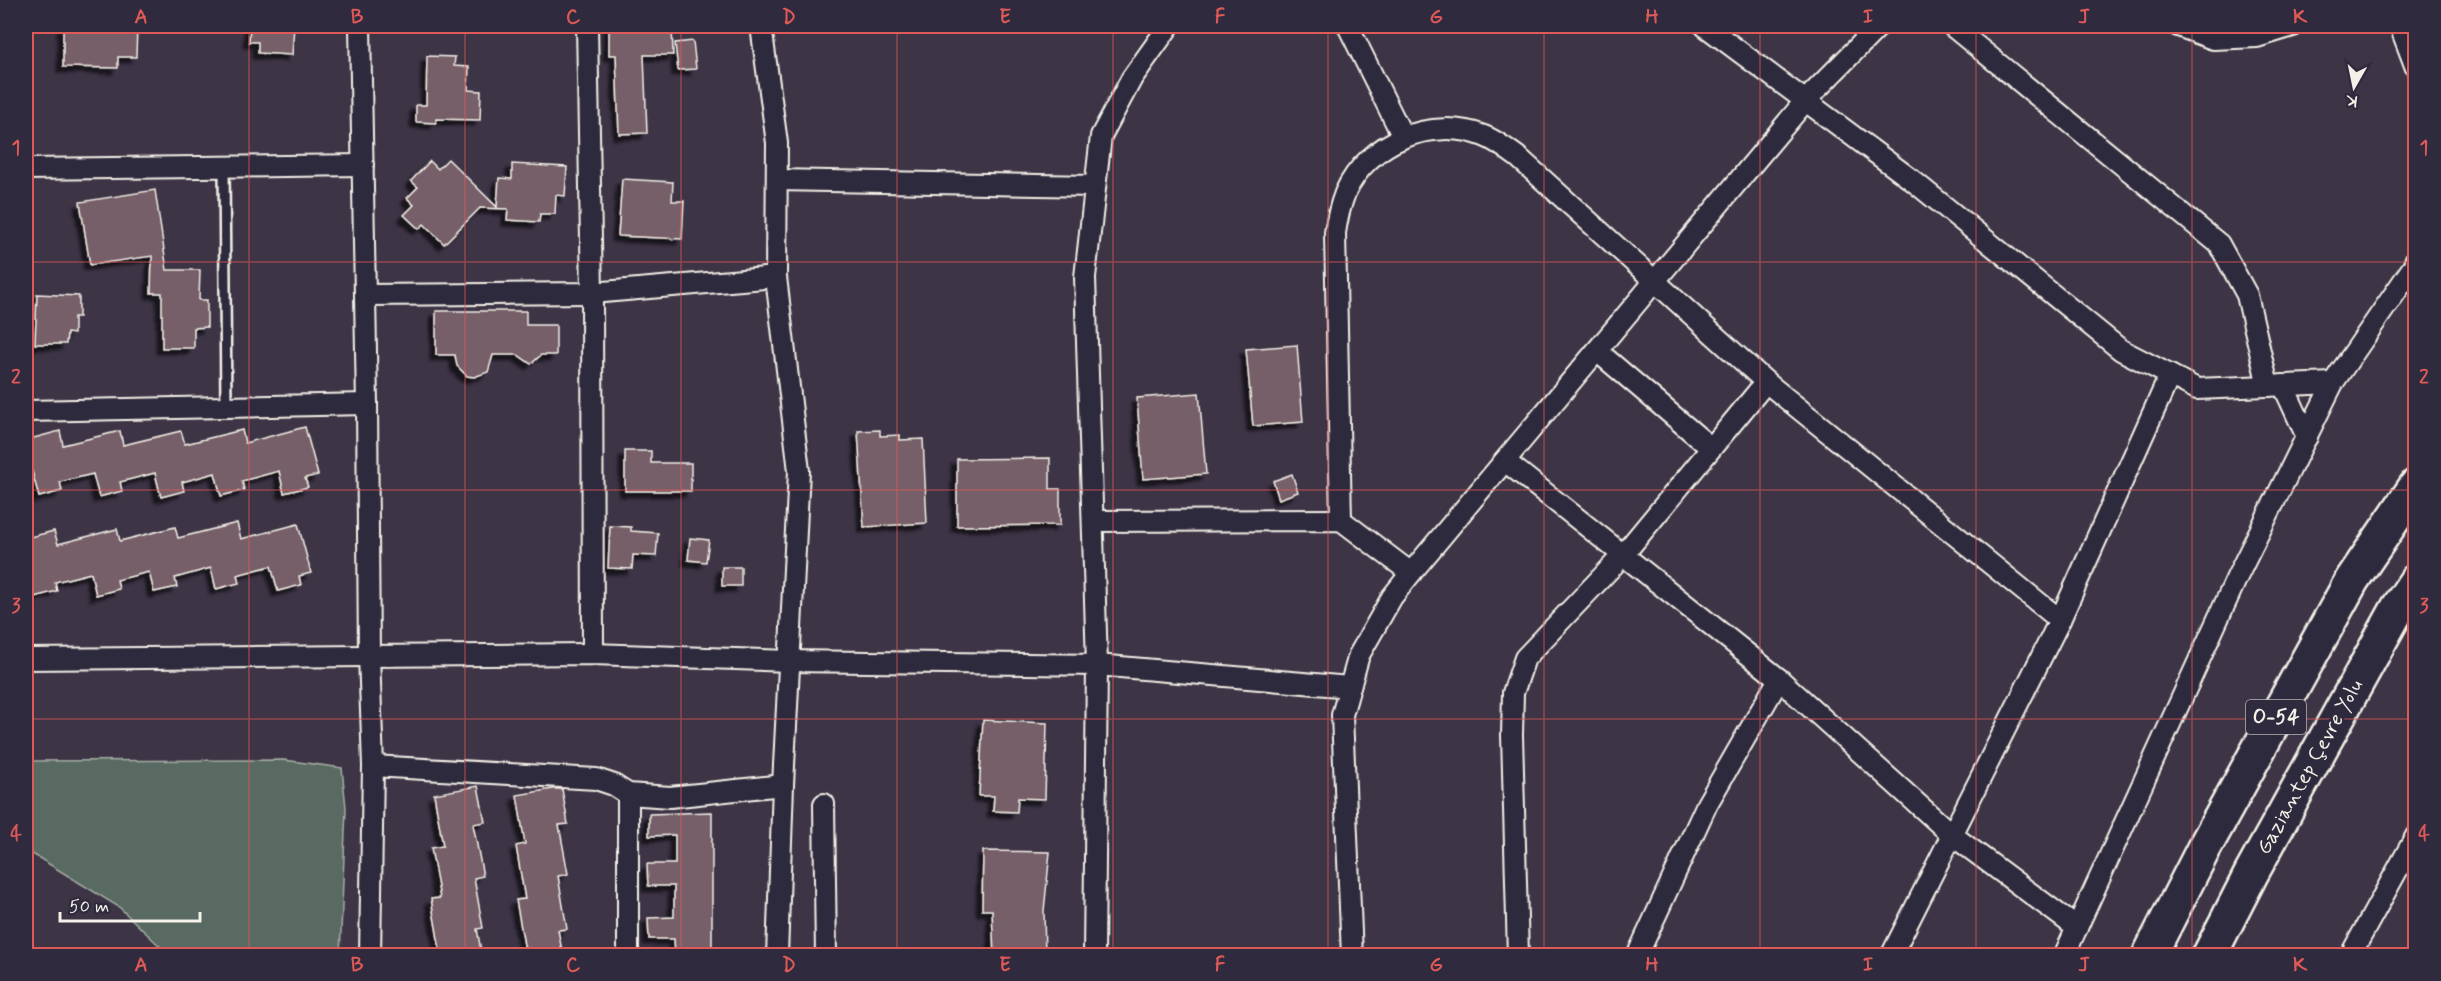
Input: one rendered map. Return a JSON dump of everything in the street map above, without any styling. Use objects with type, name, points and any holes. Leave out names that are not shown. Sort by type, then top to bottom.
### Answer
[{"type":"highway","name":"O-54","points":[[2149,956],[2203,850],[2352,580],[2415,486]]},
{"type":"highway","name":"Gaziantep Çevre Yolu","points":[[2209,956],[2251,874],[2415,581]]},
{"type":"street","points":[[360,26],[366,295],[369,655],[374,766],[370,956]]},
{"type":"street","points":[[587,26],[592,293],[592,654]]},
{"type":"street","points":[[761,26],[777,143],[776,277],[799,471],[777,956]]},
{"type":"street","points":[[1094,956],[1097,665],[1085,277],[1101,136],[1132,78],[1169,26]]},
{"type":"street","points":[[1348,26],[1403,137]]},
{"type":"street","points":[[1706,26],[1912,180],[2121,350],[2197,389],[2333,383]]},
{"type":"street","points":[[1352,956],[1342,715],[1359,655],[1392,597],[1411,573],[1806,100],[1879,26]]},
{"type":"street","points":[[1952,26],[2219,244],[2247,296],[2275,386],[2307,436]]},
{"type":"street","points":[[2178,26],[2214,39],[2257,37],[2293,26]]},
{"type":"street","points":[[2400,26],[2415,68]]},
{"type":"street","points":[[1341,520],[1335,233],[1338,214],[1345,193],[1355,176],[1368,160],[1387,145],[1403,137],[1424,131],[1464,130],[1502,145],[1519,158],[1766,382],[2060,620]]},
{"type":"street","points":[[26,169],[363,165]]},
{"type":"street","points":[[777,180],[1095,186]]},
{"type":"street","points":[[2064,956],[2238,575],[2333,383],[2413,267],[2415,259]]},
{"type":"street","points":[[366,295],[592,293],[776,277]]},
{"type":"street","points":[[1597,351],[1711,448]]},
{"type":"street","points":[[1891,956],[2060,620],[2170,375]]},
{"type":"street","points":[[1518,956],[1512,735],[1514,693],[1524,658],[1623,555],[1766,382]]},
{"type":"street","points":[[26,411],[367,404]]},
{"type":"street","points":[[1505,461],[1779,680],[1952,835],[2077,928]]},
{"type":"street","points":[[1094,521],[1341,520],[1411,573]]},
{"type":"street","points":[[26,659],[592,654],[789,661],[1097,665],[1350,687]]},
{"type":"street","points":[[1637,956],[1707,804],[1779,680]]},
{"type":"street","points":[[374,766],[596,779],[614,785],[628,794],[670,797],[783,785]]},
{"type":"street","points":[[628,794],[628,956]]},
{"type":"street","points":[[824,804],[826,956]]},
{"type":"street","points":[[2350,956],[2415,836]]},
{"type":"lane","points":[[224,166],[226,407]]},
{"type":"green space","points":[[284,760],[342,768],[346,808],[340,955],[169,955],[119,907],[26,850],[26,761]]},
{"type":"building","points":[[63,26],[137,26],[136,57],[118,57],[118,68],[63,67]]},
{"type":"building","points":[[250,26],[294,26],[292,55],[258,53],[258,42],[249,42]]},
{"type":"building","points":[[609,26],[672,26],[673,55],[644,55],[647,133],[619,134],[616,55],[609,55]]},
{"type":"building","points":[[693,41],[696,69],[678,70],[675,43]]},
{"type":"building","points":[[427,56],[455,57],[454,66],[469,67],[468,90],[481,91],[480,120],[436,119],[436,123],[416,122],[416,105],[426,105]]},
{"type":"building","points":[[448,159],[497,207],[499,178],[512,179],[512,164],[567,167],[565,196],[556,195],[555,214],[540,214],[539,222],[507,220],[508,209],[480,208],[444,244],[424,224],[419,229],[404,215],[414,205],[407,198],[418,187],[411,181],[430,161],[438,169]]},
{"type":"building","points":[[622,179],[673,182],[672,201],[684,201],[682,239],[618,236]]},
{"type":"building","points":[[155,190],[167,270],[200,270],[199,300],[207,300],[207,327],[194,328],[194,348],[162,348],[162,293],[151,293],[152,256],[90,265],[80,202]]},
{"type":"building","points":[[37,294],[79,296],[79,317],[74,317],[74,334],[67,333],[66,344],[35,344]]},
{"type":"building","points":[[436,311],[526,311],[526,325],[556,325],[556,355],[541,355],[531,364],[518,355],[493,355],[488,372],[474,377],[467,376],[457,366],[455,355],[436,355]]},
{"type":"building","points":[[1297,345],[1303,422],[1253,426],[1246,349]]},
{"type":"building","points":[[1199,393],[1206,474],[1143,479],[1137,398]]},
{"type":"building","points":[[305,427],[318,475],[305,478],[308,487],[284,493],[279,471],[242,481],[244,490],[221,496],[215,473],[182,482],[184,491],[161,497],[155,473],[120,482],[122,491],[99,497],[93,474],[60,482],[62,491],[39,497],[26,459],[26,440],[60,431],[63,445],[120,431],[123,445],[181,431],[185,444],[242,430],[245,443]]},
{"type":"building","points":[[880,430],[880,436],[900,435],[900,440],[923,439],[927,523],[864,527],[858,431]]},
{"type":"building","points":[[625,451],[651,451],[651,463],[691,463],[691,491],[625,491]]},
{"type":"building","points":[[1050,458],[1050,489],[1060,489],[1060,525],[957,526],[957,459]]},
{"type":"building","points":[[1292,474],[1298,492],[1279,499],[1273,481]]},
{"type":"building","points":[[237,523],[241,539],[298,524],[311,573],[299,576],[301,585],[278,591],[271,566],[237,575],[239,583],[216,589],[211,568],[175,578],[177,587],[154,592],[149,572],[117,580],[119,589],[96,595],[91,573],[55,582],[57,591],[34,597],[26,567],[26,538],[54,531],[58,544],[117,529],[120,541],[175,527],[178,538]]},
{"type":"building","points":[[610,526],[631,527],[631,531],[658,533],[656,556],[633,555],[632,569],[608,568]]},
{"type":"building","points":[[690,538],[709,540],[706,562],[688,560]]},
{"type":"building","points":[[722,567],[741,567],[741,586],[722,586]]},
{"type":"building","points":[[983,720],[1047,723],[1045,799],[1018,798],[1017,812],[993,811],[994,796],[979,796]]},
{"type":"building","points":[[478,786],[485,822],[473,824],[483,876],[474,878],[483,928],[477,929],[482,956],[441,956],[431,899],[440,898],[431,848],[443,846],[434,794]]},
{"type":"building","points":[[562,789],[568,824],[559,825],[568,874],[558,876],[567,929],[558,930],[563,956],[526,956],[516,900],[525,899],[516,846],[525,844],[517,795]]},
{"type":"building","points":[[712,812],[712,953],[675,954],[674,939],[649,939],[648,918],[674,917],[674,886],[648,886],[647,864],[675,864],[675,835],[649,836],[649,814]]},
{"type":"building","points":[[983,851],[1050,852],[1044,911],[1045,956],[994,956],[992,910],[982,910]]}]
